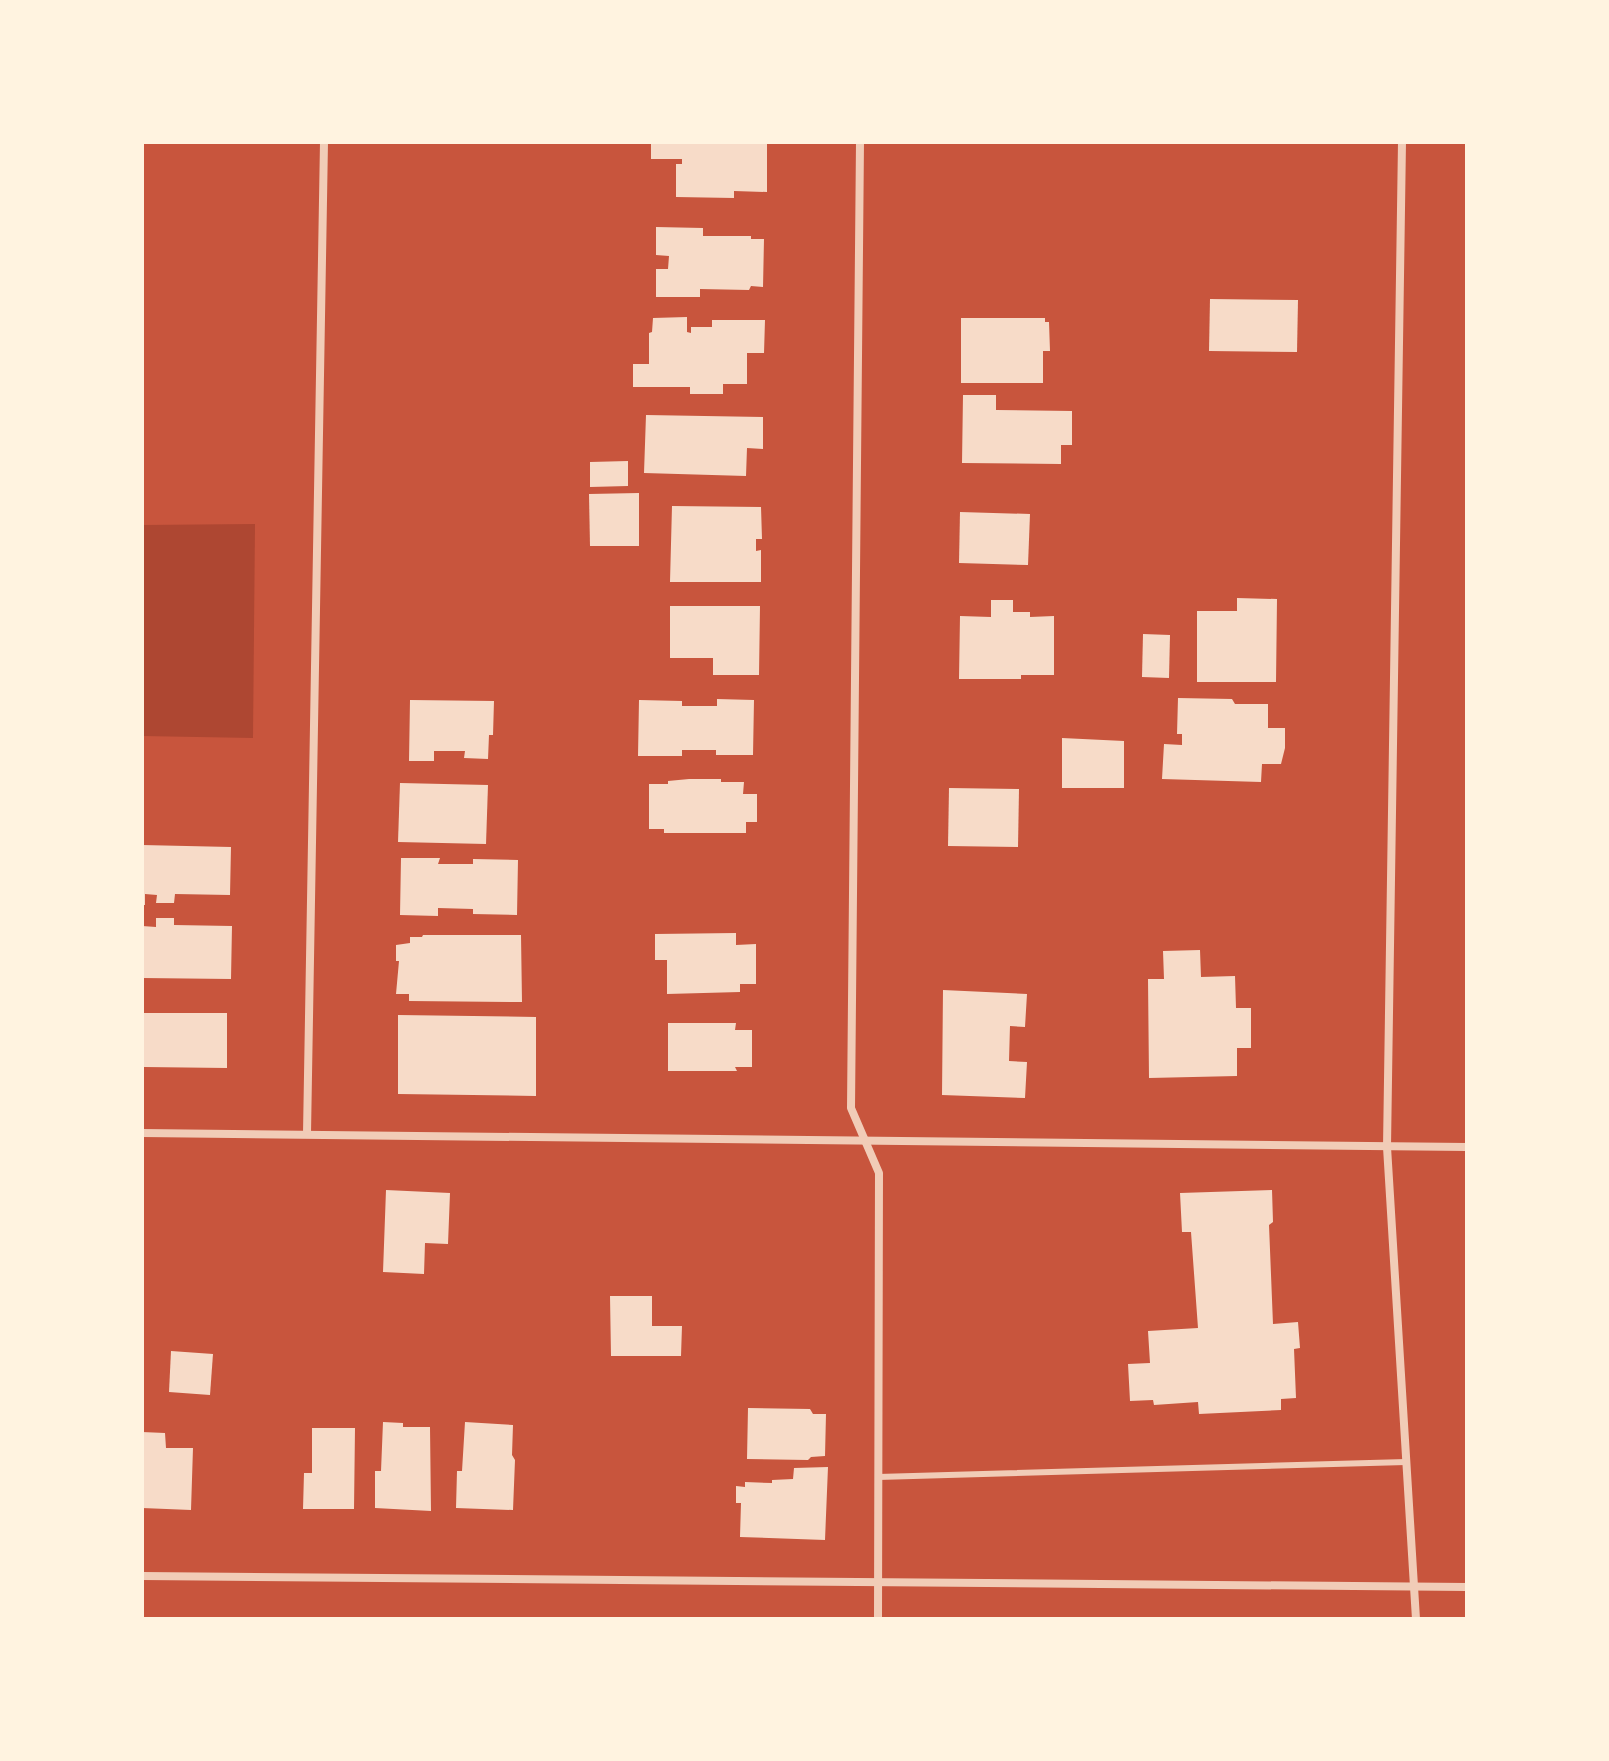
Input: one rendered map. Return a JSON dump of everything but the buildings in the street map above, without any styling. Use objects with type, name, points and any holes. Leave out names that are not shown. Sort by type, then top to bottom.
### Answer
[{"type":"street","points":[[307,1134],[324,142]]},
{"type":"street","points":[[860,142],[851,1108],[879,1173],[878,1619]]},
{"type":"street","points":[[1402,142],[1387,1147],[1416,1619]]},
{"type":"street","points":[[142,1133],[1467,1147]]},
{"type":"street","points":[[142,1576],[1467,1587]]},
{"type":"lane","points":[[878,1477],[1406,1462]]},
{"type":"shaded area","points":[[255,524],[253,738],[142,736],[142,525]]}]
